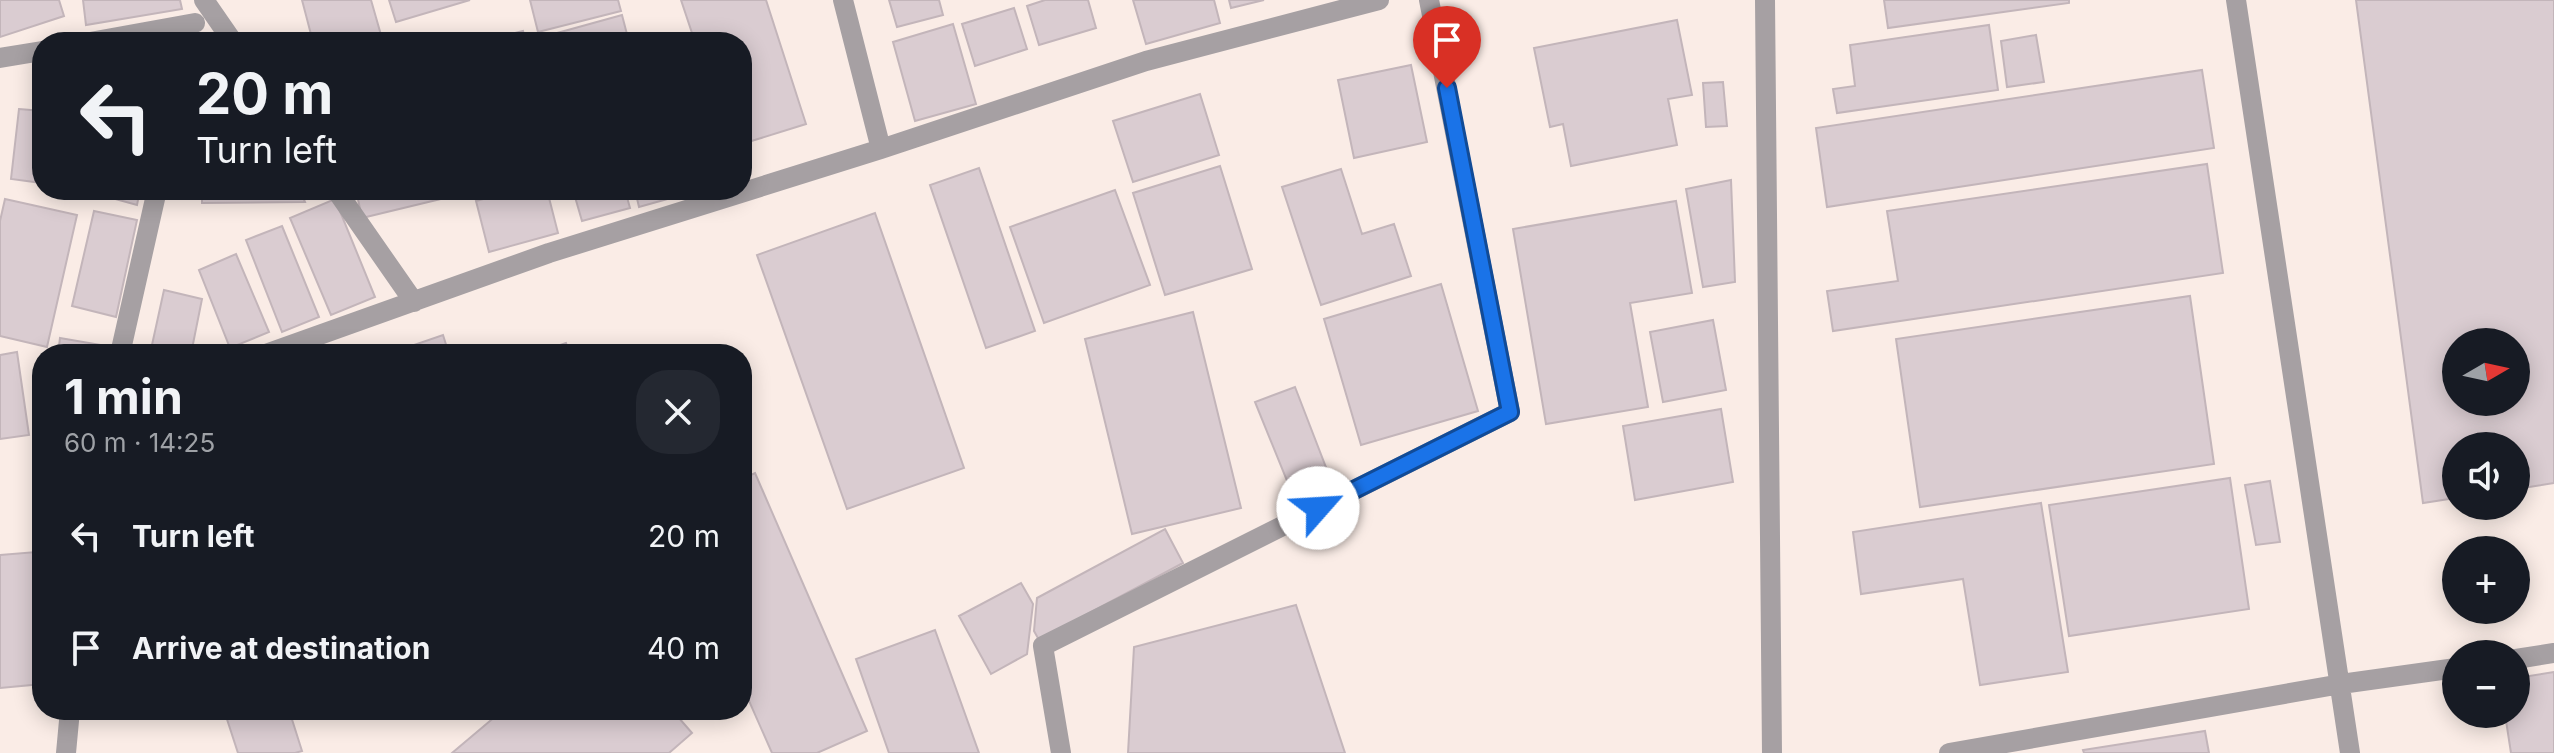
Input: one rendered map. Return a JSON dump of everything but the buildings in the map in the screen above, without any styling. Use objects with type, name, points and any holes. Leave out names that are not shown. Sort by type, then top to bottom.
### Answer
[{"type":"street","points":[[193,32],[196,0]]},
{"type":"street","points":[[204,0],[226,32]]},
{"type":"street","points":[[843,0],[881,149]]},
{"type":"street","points":[[752,189],[1146,61],[1379,0]]},
{"type":"street","points":[[1061,753],[1043,646],[1510,412],[1429,0]]},
{"type":"street","points":[[1765,0],[1772,753]]},
{"type":"street","points":[[2236,0],[2350,753]]},
{"type":"street","points":[[0,58],[32,53]]},
{"type":"street","points":[[122,344],[155,200]]},
{"type":"street","points":[[343,200],[414,302]]},
{"type":"street","points":[[294,344],[549,253],[718,200]]},
{"type":"street","points":[[2530,657],[2554,653]]},
{"type":"street","points":[[1949,753],[2341,684],[2442,670]]},
{"type":"street","points":[[66,753],[69,720]]},
{"type":"route","points":[[1318,508],[1510,412],[1447,88]]}]
